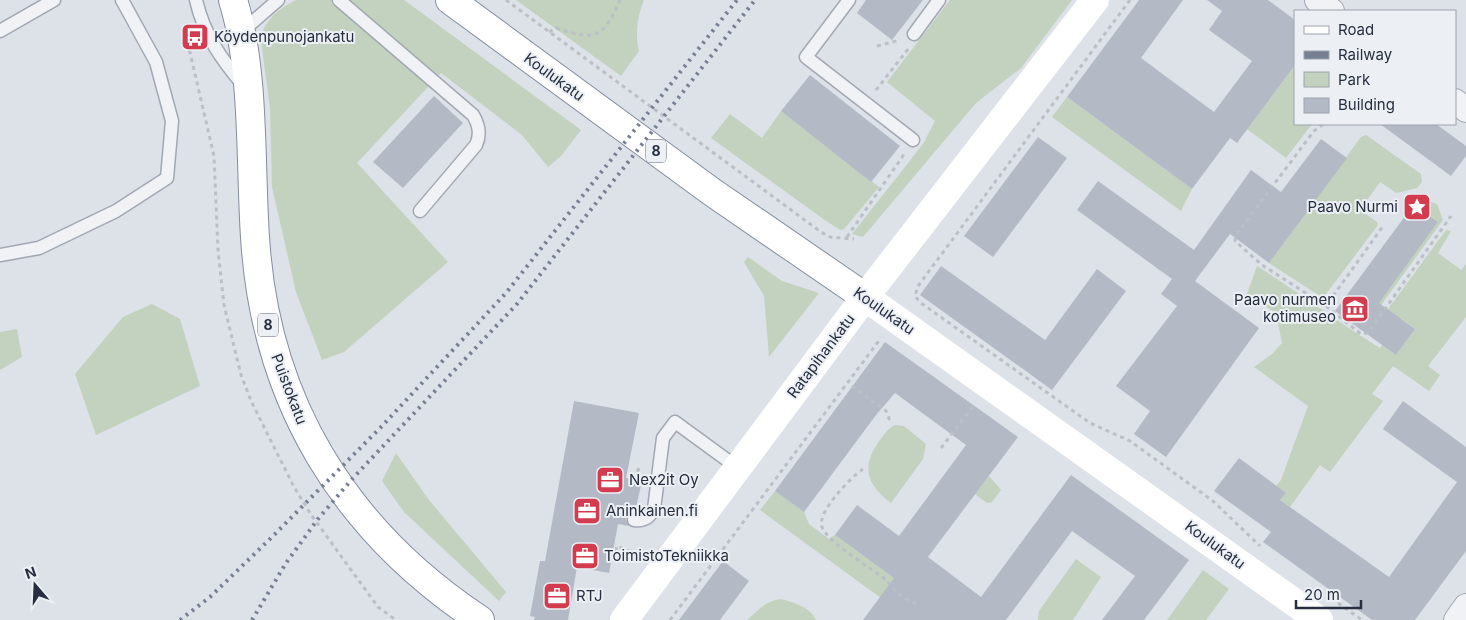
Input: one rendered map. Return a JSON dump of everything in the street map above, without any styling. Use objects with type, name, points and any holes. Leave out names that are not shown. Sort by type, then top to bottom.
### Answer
[{"type":"main road","name":"Puistokatu","points":[[233,0],[240,33],[248,92],[258,275],[273,347],[287,389],[306,434],[336,482],[374,530],[429,584],[480,620]]},
{"type":"main road","name":"Koulukatu","points":[[450,0],[704,186],[1325,609]]},
{"type":"main road","name":"Ratapihankatu","points":[[624,620],[865,297],[1095,0]]},
{"type":"street","points":[[1317,0],[1331,10]]},
{"type":"street","points":[[1456,620],[1466,606]]},
{"type":"lane","points":[[0,31],[54,0]]},
{"type":"lane","points":[[0,255],[39,248],[116,211],[166,178],[172,121],[156,62],[122,0]]},
{"type":"lane","points":[[196,0],[201,23],[220,58],[248,92]]},
{"type":"lane","points":[[240,33],[278,0]]},
{"type":"lane","points":[[339,0],[434,80],[472,115],[477,122],[479,137],[476,145],[420,211]]},
{"type":"lane","points":[[849,0],[806,57],[913,140]]},
{"type":"lane","points":[[914,34],[939,0]]},
{"type":"lane","points":[[634,520],[644,520],[654,509],[664,438],[675,422],[738,468]]},
{"type":"path","points":[[506,0],[821,232],[830,237],[854,239]]},
{"type":"path","points":[[549,32],[556,28],[584,37],[601,31],[609,22],[620,0]]},
{"type":"path","points":[[1130,0],[918,286],[915,296],[921,303],[1090,423],[1130,441],[1213,501],[1261,547]]},
{"type":"path","points":[[865,103],[910,47],[914,34]]},
{"type":"path","points":[[877,46],[896,42],[914,34]]},
{"type":"path","points":[[1321,125],[1236,235],[1235,241],[1262,265],[1326,306],[1361,334],[1368,333],[1451,216]]},
{"type":"path","points":[[847,237],[913,140]]},
{"type":"path","points":[[1326,306],[1383,226]]},
{"type":"path","points":[[951,242],[956,246]]},
{"type":"path","points":[[670,620],[881,338],[887,340]]},
{"type":"path","points":[[852,386],[886,411],[890,421]]},
{"type":"path","points":[[941,448],[974,405]]},
{"type":"path","points":[[634,479],[639,468]]},
{"type":"path","points":[[863,469],[853,475],[825,510],[821,521],[822,527],[846,551],[886,581],[895,592],[917,604]]},
{"type":"path","points":[[612,555],[615,556],[617,546],[633,553]]},
{"type":"path","points":[[1325,609],[1362,620]]},
{"type":"green space","points":[[296,0],[404,0],[581,130],[561,156],[548,167],[522,135],[441,73],[357,163],[448,262],[344,352],[322,360],[296,292],[272,187],[270,108],[261,41],[268,21],[284,7]]},
{"type":"green space","points":[[516,0],[644,0],[637,26],[639,51],[621,76]]},
{"type":"green space","points":[[950,0],[1072,0],[1021,68],[976,103],[863,237],[852,234],[923,144],[935,121],[887,82]]},
{"type":"green space","points":[[1294,66],[1294,125],[1311,125],[1286,158],[1247,129]]},
{"type":"green space","points":[[1067,97],[1192,189],[1181,211],[1052,117]]},
{"type":"green space","points":[[781,111],[879,187],[844,229],[840,230],[822,218],[711,138],[730,114],[762,138]]},
{"type":"green space","points":[[1366,135],[1421,174],[1422,182],[1417,188],[1396,193],[1380,182],[1360,210],[1377,222],[1378,225],[1323,298],[1269,263],[1361,137]]},
{"type":"green space","points":[[1422,199],[1437,204],[1443,220],[1363,330],[1359,329],[1438,222],[1412,201]]},
{"type":"green space","points":[[1446,230],[1451,231],[1438,253],[1461,270],[1466,264],[1466,317],[1428,366],[1440,375],[1429,391],[1393,366],[1372,394],[1383,401],[1330,472],[1320,465],[1290,507],[1280,500],[1285,493],[1276,486],[1281,480],[1308,406],[1254,367],[1272,354],[1282,343],[1276,313],[1247,294],[1257,266],[1364,338],[1380,348],[1382,345],[1396,355],[1415,329],[1402,319],[1383,316]]},
{"type":"green space","points":[[748,257],[782,281],[819,293],[769,357],[764,296],[744,262]]},
{"type":"green space","points":[[152,304],[180,319],[200,386],[96,435],[75,374],[123,317]]},
{"type":"green space","points":[[17,329],[22,357],[0,370],[0,332]]},
{"type":"green space","points":[[895,425],[904,426],[926,444],[923,459],[891,503],[877,490],[868,470],[871,455],[876,446],[887,431]]},
{"type":"green space","points":[[396,453],[429,500],[506,592],[499,601],[404,512],[382,481]]},
{"type":"green space","points":[[989,476],[1001,490],[992,502],[987,503],[975,494]]},
{"type":"green space","points":[[775,491],[804,512],[809,524],[829,539],[835,535],[907,587],[892,606],[760,510]]},
{"type":"green space","points":[[1076,559],[1101,577],[1073,620],[1038,620],[1039,611]]},
{"type":"green space","points":[[1203,570],[1229,589],[1206,620],[1167,620]]},
{"type":"green space","points":[[781,599],[806,609],[816,620],[747,620],[767,604]]},
{"type":"building","points":[[866,0],[923,0],[892,40],[857,13]]},
{"type":"building","points":[[1139,0],[1183,0],[1141,58],[1214,112],[1252,61],[1209,30],[1222,11],[1207,0],[1268,0],[1294,19],[1294,66],[1237,143],[1230,138],[1192,189],[1067,97]]},
{"type":"building","points":[[810,75],[900,146],[871,182],[781,111]]},
{"type":"building","points":[[434,96],[463,123],[403,188],[373,162]]},
{"type":"building","points":[[1381,125],[1437,125],[1466,146],[1466,156],[1451,176]]},
{"type":"building","points":[[1038,137],[1067,158],[993,257],[964,236]]},
{"type":"building","points":[[1321,139],[1347,158],[1269,263],[1230,234],[1195,281],[1259,328],[1166,457],[1134,434],[1150,411],[1116,386],[1177,306],[1161,294],[1172,279],[1077,210],[1098,181],[1194,250],[1251,170],[1281,192]]},
{"type":"building","points":[[1414,204],[1438,222],[1379,303],[1415,329],[1396,355],[1335,311]]},
{"type":"building","points":[[941,266],[1045,340],[1097,269],[1126,291],[1052,390],[920,295]]},
{"type":"building","points":[[885,342],[1018,437],[928,557],[981,597],[1071,475],[1189,560],[1144,620],[1102,620],[1135,576],[1072,531],[1006,620],[863,620],[894,578],[835,535],[857,505],[899,536],[966,445],[895,393],[876,415],[804,512],[775,491]]},
{"type":"building","points":[[574,401],[639,413],[626,478],[642,481],[635,512],[630,513],[626,519],[629,526],[618,524],[609,573],[577,567],[568,620],[534,620],[535,617],[530,616],[540,561],[545,561]]},
{"type":"building","points":[[1403,401],[1466,447],[1466,551],[1415,620],[1372,620],[1263,542],[1271,532],[1214,491],[1239,458],[1286,493],[1280,500],[1389,577],[1457,482],[1383,429]]},
{"type":"building","points":[[723,561],[749,581],[720,620],[679,620]]},
{"type":"railway","points":[[180,620],[210,597],[272,537],[382,426],[506,293],[737,0]]},
{"type":"railway","points":[[252,620],[286,563],[318,519],[353,478],[517,304],[755,0]]},
{"type":"place","name":"Köydenpunojankatu","points":[[195,37]]},
{"type":"place","name":"Paavo Nurmi","points":[[1417,207]]},
{"type":"place","name":"Paavo nurmen kotimuseo","points":[[1355,309]]},
{"type":"place","name":"Nex2it Oy","points":[[610,480]]},
{"type":"place","name":"Aninkainen.fi","points":[[587,511]]},
{"type":"place","name":"ToimistoTekniikka","points":[[585,556]]},
{"type":"place","name":"RTJ","points":[[557,596]]}]
